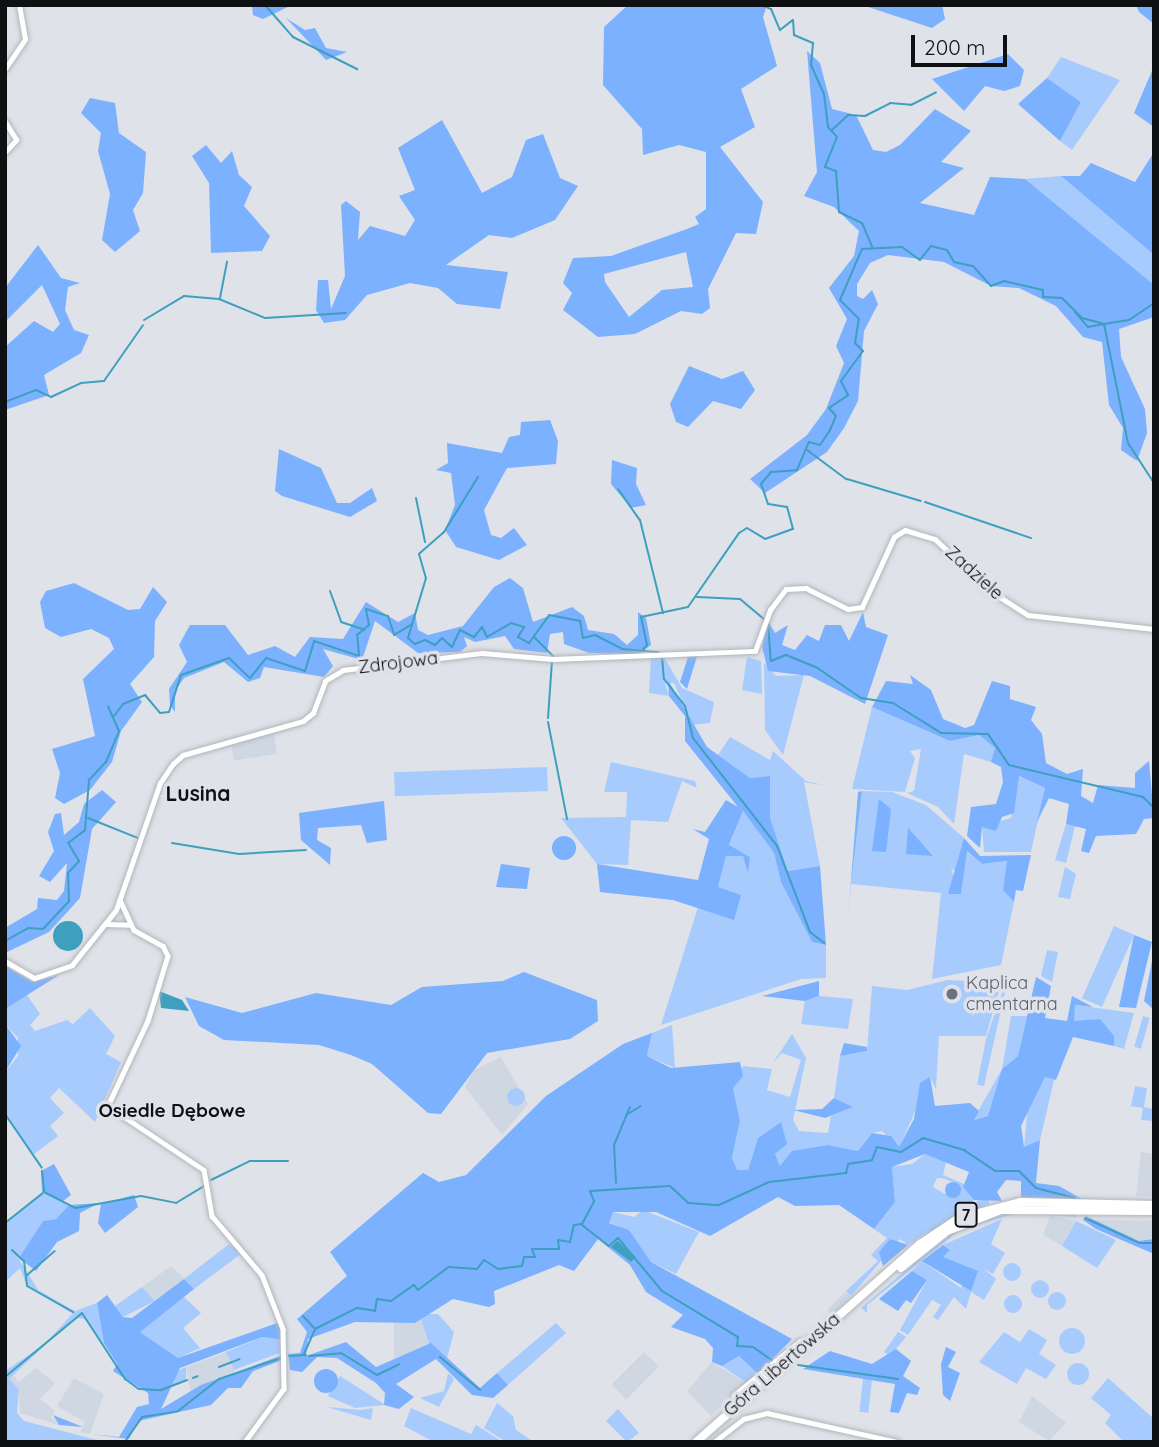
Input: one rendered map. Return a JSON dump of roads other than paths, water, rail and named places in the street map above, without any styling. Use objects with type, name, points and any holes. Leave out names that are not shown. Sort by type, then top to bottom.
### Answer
[{"type":"highway","name":"7","points":[[1087,1206],[1154,1205]]},
{"type":"highway","name":"7","points":[[1087,1206],[1154,1211]]},
{"type":"highway","name":"Góra Libertowska","points":[[696,1442],[869,1289],[942,1235],[978,1217],[1026,1207],[1087,1206]]},
{"type":"highway","name":"7","points":[[736,1396],[837,1311],[850,1306]]},
{"type":"street","points":[[5,69],[25,40],[19,5]]},
{"type":"street","points":[[5,121],[17,137],[5,153]]},
{"type":"street","name":"Zadziele","points":[[720,650],[757,650],[771,610],[792,587],[848,609],[862,607],[894,537],[905,530],[935,539],[992,592],[1028,615],[1154,629]]},
{"type":"street","name":"Zdrojowa","points":[[118,915],[120,900],[160,783],[173,764],[307,719],[335,673],[482,653],[553,659],[720,650]]},
{"type":"street","points":[[5,961],[28,977],[64,970],[106,924],[118,915],[168,956],[148,1021],[108,1106],[204,1170],[212,1216],[262,1275],[284,1329],[284,1389],[246,1442]]},
{"type":"street","name":"Góra Libertowska","points":[[714,1442],[743,1419],[767,1413],[898,1442]]},
{"type":"waterway","points":[[265,5],[293,37],[357,69]]},
{"type":"waterway","points":[[761,5],[771,9],[780,30],[793,20],[794,35],[813,43],[811,65],[824,94],[828,127],[837,137],[825,167],[836,171],[839,212],[862,223],[872,247]]},
{"type":"waterway","points":[[832,130],[848,115],[865,116],[890,103],[911,105],[936,92]]},
{"type":"waterway","points":[[642,651],[647,645],[641,617],[688,607],[739,533],[747,528],[765,539],[793,529],[787,507],[768,504],[761,484],[771,472],[797,470],[809,442],[820,445],[830,430],[836,416],[829,408],[848,395],[841,381],[863,351],[855,343],[859,319],[840,300],[862,249],[902,247],[920,260],[931,246],[947,250],[954,262],[973,266],[991,286],[1004,281],[1043,290],[1043,297],[1062,298],[1082,318],[1104,324],[1129,320],[1154,303]]},
{"type":"waterway","points":[[220,298],[227,262]]},
{"type":"waterway","points":[[144,320],[184,296],[219,299],[265,318],[346,313]]},
{"type":"waterway","points":[[1075,312],[1088,327],[1104,324],[1128,443],[1154,483]]},
{"type":"waterway","points":[[5,402],[36,390],[51,397],[81,383],[104,381],[143,325]]},
{"type":"waterway","points":[[807,450],[846,479]]},
{"type":"waterway","points":[[478,477],[444,532],[419,554],[426,578],[408,638],[415,644],[425,640],[435,645],[442,638],[452,647],[460,630],[474,637],[482,627],[487,637],[511,623],[524,627],[518,637],[529,643],[549,615],[580,621],[583,638],[595,635],[622,649],[659,652]]},
{"type":"waterway","points":[[847,479],[921,501]]},
{"type":"waterway","points":[[618,489],[640,520],[663,613]]},
{"type":"waterway","points":[[416,498],[425,542]]},
{"type":"waterway","points":[[925,502],[1031,538]]},
{"type":"waterway","points":[[330,591],[341,622],[365,630]]},
{"type":"waterway","points":[[697,597],[740,599],[764,619]]},
{"type":"waterway","points":[[114,716],[123,704],[145,695],[160,713],[169,712],[181,675],[229,658],[250,678],[266,658],[305,671],[314,641],[359,656],[357,635],[369,625],[366,609],[388,616],[394,635],[412,624]]},
{"type":"waterway","points":[[768,622],[771,661],[786,655],[816,667],[861,698],[893,703],[941,733],[988,734],[1009,765],[1143,797],[1154,808]]},
{"type":"waterway","points":[[534,637],[553,656]]},
{"type":"waterway","points":[[662,657],[664,679],[685,706],[693,738],[777,846],[810,932],[824,943]]},
{"type":"waterway","points":[[548,718],[552,661]]},
{"type":"waterway","points":[[5,941],[28,928],[43,929],[69,901],[68,873],[79,861],[68,843],[85,830],[89,780],[106,762],[119,731],[108,706]]},
{"type":"waterway","points":[[548,722],[567,819]]},
{"type":"waterway","points":[[88,818],[138,838]]},
{"type":"waterway","points":[[172,843],[239,854],[306,850]]},
{"type":"waterway","points":[[626,1115],[641,1106]]},
{"type":"waterway","points":[[616,1183],[614,1145],[630,1107]]},
{"type":"waterway","points":[[5,1114],[42,1168]]},
{"type":"waterway","points":[[582,1224],[594,1201],[590,1191],[670,1186],[688,1203],[719,1205],[769,1182],[846,1173],[848,1164],[872,1160],[877,1147],[901,1152],[923,1138],[964,1150],[995,1171],[1019,1171],[1036,1188],[1075,1198]]},
{"type":"waterway","points":[[211,1180],[250,1161],[288,1161]]},
{"type":"waterway","points":[[42,1171],[44,1191]]},
{"type":"waterway","points":[[44,1192],[76,1208],[141,1196],[176,1203],[206,1185]]},
{"type":"waterway","points":[[5,1223],[43,1193]]},
{"type":"waterway","points":[[1085,1218],[1139,1243],[1154,1243]]},
{"type":"waterway","points":[[304,1354],[315,1329],[357,1308],[375,1311],[377,1299],[391,1301],[414,1285],[418,1290],[449,1267],[477,1269],[484,1260],[498,1269],[522,1266],[524,1257],[535,1257],[532,1249],[559,1249],[558,1240],[570,1242],[574,1225],[581,1224]]},
{"type":"waterway","points":[[582,1225],[609,1246],[618,1238],[662,1291],[738,1337],[737,1346],[753,1347],[773,1361]]},
{"type":"waterway","points":[[12,1250],[24,1261],[27,1286],[73,1312]]},
{"type":"waterway","points":[[26,1276],[55,1251]]},
{"type":"waterway","points":[[5,1377],[82,1313],[125,1379],[139,1389],[161,1390],[187,1380]]},
{"type":"waterway","points":[[303,1316],[314,1328]]},
{"type":"waterway","points":[[309,1356],[341,1353],[377,1375],[400,1364]]},
{"type":"waterway","points":[[289,1356],[306,1355]]},
{"type":"waterway","points":[[440,1357],[480,1390]]},
{"type":"waterway","points":[[126,1440],[142,1417],[178,1411],[219,1379],[281,1358]]},
{"type":"waterway","points":[[219,1367],[240,1359]]},
{"type":"waterway","points":[[798,1365],[898,1379]]},
{"type":"waterway","points":[[193,1378],[198,1376]]},
{"type":"place","name":"Kaplica cmentarna","points":[[952,994]]},
{"type":"district","name":"Lusina","points":[[198,793]]},
{"type":"district","name":"Osiedle Dębowe","points":[[172,1111]]}]
